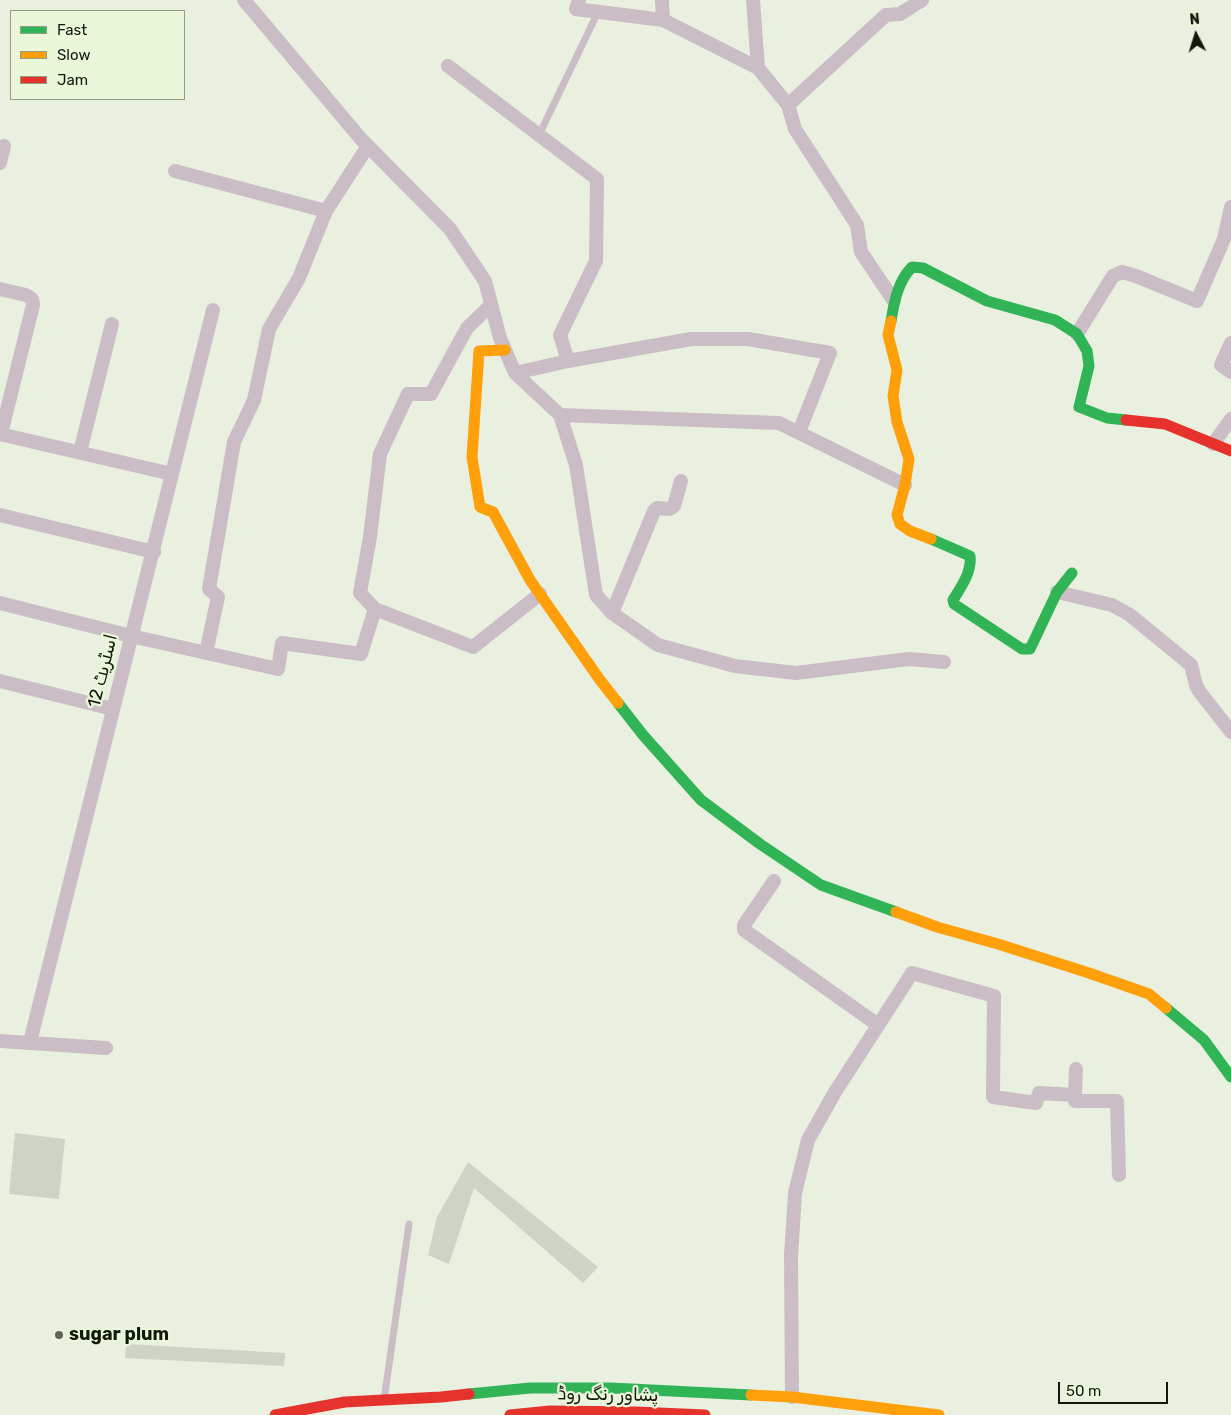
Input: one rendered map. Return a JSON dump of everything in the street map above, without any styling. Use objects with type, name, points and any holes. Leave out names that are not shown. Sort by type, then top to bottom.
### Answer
[{"type":"main road","points":[[1072,573],[1057,592],[1030,649],[1022,649],[956,606],[953,600],[969,568],[970,556],[910,531],[900,524],[897,515],[905,485],[909,459],[897,422],[893,396],[897,370],[888,335],[894,301],[906,273],[912,267],[923,268],[988,301],[1055,320],[1077,334],[1087,351],[1089,366],[1079,407],[1107,418],[1165,424],[1231,451]]},
{"type":"main road","points":[[505,350],[478,351],[472,457],[480,507],[493,512],[530,580],[600,680],[643,735],[701,800],[760,844],[821,885],[937,927],[998,944],[1149,994],[1204,1040],[1231,1077]]},
{"type":"main road","points":[[275,1415],[345,1402],[441,1397],[530,1388],[593,1388],[792,1397],[939,1415]]},
{"type":"main road","name":"پشاور رنگ روڈ","points":[[510,1415],[550,1411],[705,1415]]},
{"type":"street","points":[[244,0],[368,146],[450,230],[485,281],[500,338],[515,373],[560,415],[576,465],[596,595],[612,612],[658,645],[735,666],[796,673],[909,659],[944,662]]},
{"type":"street","points":[[579,0],[576,8],[662,20],[758,68],[788,105],[795,129],[857,224],[861,252],[894,301]]},
{"type":"street","points":[[662,0],[662,20]]},
{"type":"street","points":[[753,0],[758,68]]},
{"type":"street","points":[[788,105],[886,15],[900,14],[922,0]]},
{"type":"street","points":[[448,66],[597,179],[596,261],[560,335],[568,361]]},
{"type":"street","points":[[0,163],[4,146]]},
{"type":"street","points":[[206,653],[218,597],[209,589],[234,442],[254,400],[269,329],[299,278],[326,211],[368,146]]},
{"type":"street","points":[[175,171],[326,211]]},
{"type":"street","points":[[1077,334],[1113,276],[1122,272],[1196,301],[1224,239],[1231,207]]},
{"type":"street","points":[[0,289],[32,298],[33,306],[0,434],[172,474]]},
{"type":"street","points":[[491,305],[467,328],[431,394],[408,394],[380,454],[370,536],[360,593],[375,609],[473,647],[540,594]]},
{"type":"street","name":"اسٹریٹ 12","points":[[30,1042],[213,310]]},
{"type":"street","points":[[80,452],[112,324]]},
{"type":"street","points":[[515,373],[568,361],[691,339],[748,339],[830,353],[799,432]]},
{"type":"street","points":[[1231,343],[1221,365],[1231,372]]},
{"type":"street","points":[[560,415],[779,423],[905,485]]},
{"type":"street","points":[[1213,444],[1231,419]]},
{"type":"street","points":[[612,612],[654,511],[658,508],[670,509],[674,506],[680,481]]},
{"type":"street","points":[[0,515],[154,552]]},
{"type":"street","points":[[1057,592],[1112,605],[1138,621],[1191,664],[1199,691],[1231,732]]},
{"type":"street","points":[[0,603],[131,636],[278,669],[282,643],[361,654],[375,609]]},
{"type":"street","points":[[0,681],[113,709]]},
{"type":"street","points":[[774,881],[744,925],[744,930],[878,1026]]},
{"type":"street","points":[[792,1397],[794,1193],[808,1140],[835,1092],[912,973],[994,996],[993,1097],[1036,1103],[1039,1093],[1075,1095]]},
{"type":"street","points":[[0,1041],[106,1048]]},
{"type":"street","points":[[1076,1069],[1075,1101],[1117,1101],[1119,1175]]},
{"type":"lane","points":[[539,135],[598,12]]},
{"type":"lane","points":[[384,1400],[409,1224]]},
{"type":"building","points":[[15,1133],[65,1139],[59,1199],[9,1194]]},
{"type":"building","points":[[468,1162],[598,1267],[583,1283],[474,1188],[449,1264],[428,1255],[437,1217]]},
{"type":"building","points":[[126,1344],[285,1353],[284,1366],[125,1358]]},
{"type":"traffic: fast","points":[[891,321],[900,285],[912,267],[923,268],[987,301],[1055,320],[1077,334],[1087,351],[1089,366],[1079,407],[1107,418],[1126,420]]},
{"type":"traffic: fast","points":[[931,539],[970,556],[968,574],[953,600],[954,604],[1022,649],[1030,649],[1057,592],[1072,573]]},
{"type":"traffic: fast","points":[[618,703],[643,735],[701,800],[760,844],[821,885],[896,912]]},
{"type":"traffic: fast","points":[[1166,1008],[1204,1040],[1231,1077]]},
{"type":"traffic: fast","points":[[469,1394],[530,1388],[611,1388],[751,1395]]},
{"type":"traffic: slow","points":[[891,321],[888,335],[897,370],[893,396],[897,422],[909,459],[905,485],[897,515],[900,524],[910,531],[931,539]]},
{"type":"traffic: slow","points":[[505,350],[479,351],[472,457],[480,507],[493,512],[530,580],[618,703]]},
{"type":"traffic: slow","points":[[896,912],[937,927],[998,944],[1149,994],[1166,1008]]},
{"type":"traffic: slow","points":[[751,1395],[792,1397],[939,1415]]},
{"type":"traffic: jam","points":[[1126,420],[1165,424],[1231,451]]},
{"type":"traffic: jam","points":[[275,1415],[345,1402],[469,1394]]},
{"type":"traffic: jam","points":[[510,1415],[550,1411],[705,1415]]},
{"type":"place","name":"sugar plum","points":[[59,1335]]}]
